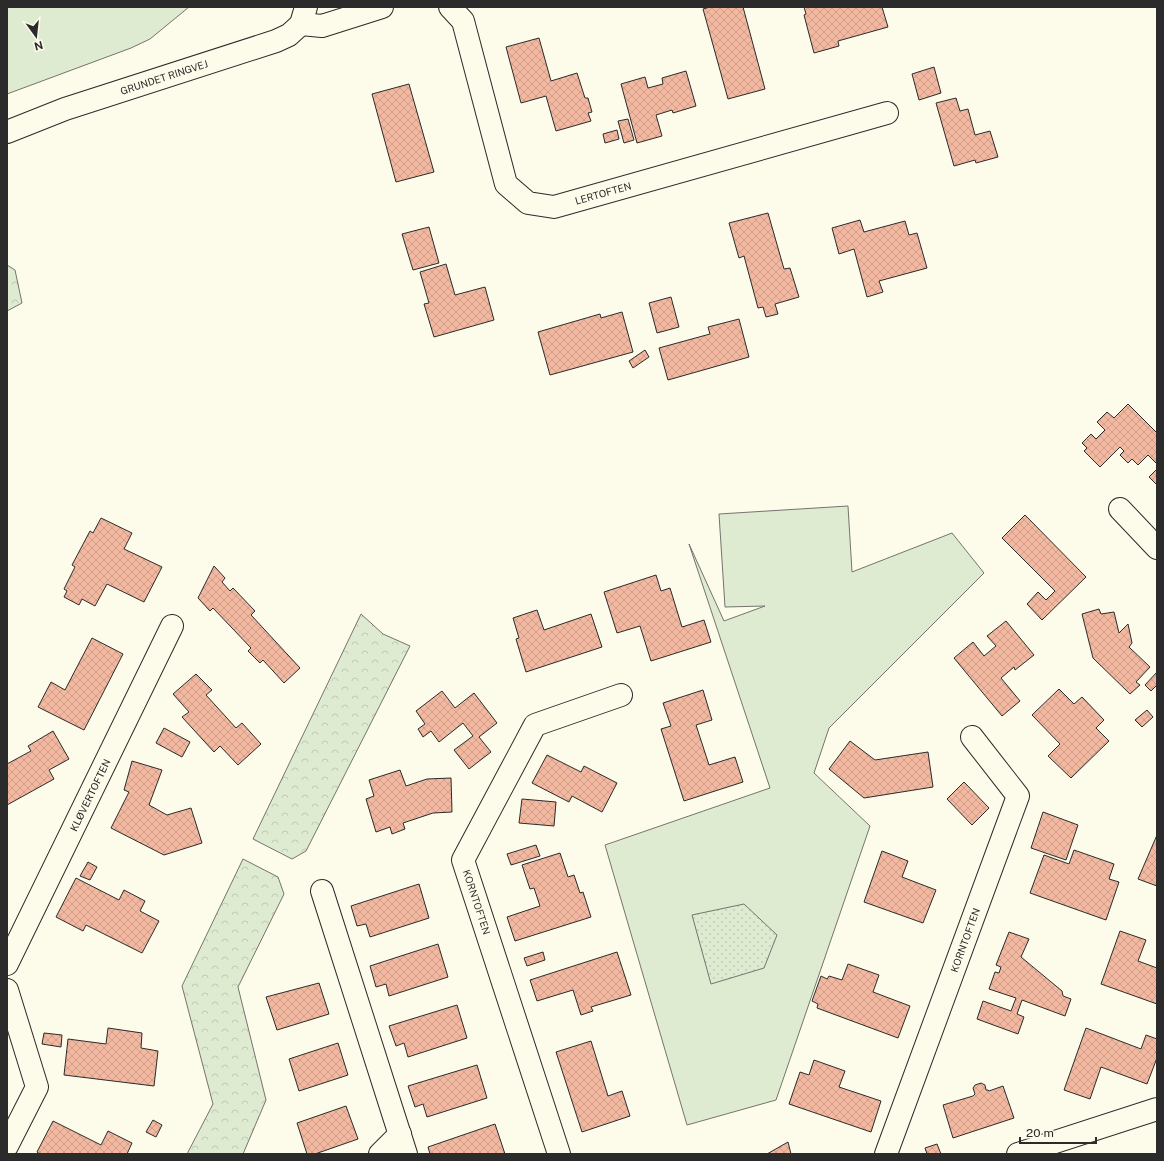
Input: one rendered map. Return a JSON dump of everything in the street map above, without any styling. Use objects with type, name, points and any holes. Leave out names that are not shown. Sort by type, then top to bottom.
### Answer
[{"type":"street","points":[[303,16],[322,26],[382,7]]},
{"type":"street","name":"LERTOFTEN","points":[[450,7],[463,21],[506,184],[528,203],[554,207],[887,113]]},
{"type":"street","name":"GRUNDET RINGVEJ","points":[[7,132],[65,109],[276,41],[289,35],[303,16]]},
{"type":"street","points":[[1120,508],[1157,548]]},
{"type":"street","name":"KLØVERTOFTEN","points":[[7,964],[172,626]]},
{"type":"street","name":"KORNTOFTEN","points":[[559,1154],[463,860],[535,725],[621,695]]},
{"type":"street","name":"KORNTOFTEN","points":[[886,1154],[1018,796],[972,737]]},
{"type":"street","points":[[322,891],[403,1144],[380,1154]]},
{"type":"street","points":[[7,990],[37,1086],[7,1146]]},
{"type":"street","points":[[1018,1154],[1157,1108]]},
{"type":"green space","points":[[7,7],[189,7],[150,39],[131,48],[7,94]]},
{"type":"green space","points":[[7,265],[15,270],[22,303],[7,311]]},
{"type":"green space","points":[[848,506],[852,572],[952,533],[984,573],[829,728],[814,773],[870,826],[776,1100],[687,1125],[605,845],[770,788],[689,544],[724,621],[765,606],[725,607],[719,514]]},
{"type":"green space","points":[[361,614],[383,634],[410,646],[306,851],[292,859],[253,839]]},
{"type":"green space","points":[[243,859],[278,877],[284,894],[238,987],[266,1100],[243,1154],[187,1154],[213,1104],[182,986]]},
{"type":"green space","points":[[744,904],[777,935],[764,968],[711,984],[692,915]]},
{"type":"building","points":[[710,7],[743,7],[765,89],[728,99],[703,9]]},
{"type":"building","points":[[804,7],[882,7],[888,27],[838,41],[839,46],[814,53],[804,15],[806,14]]},
{"type":"building","points":[[539,38],[551,81],[577,73],[585,98],[588,98],[592,112],[588,113],[591,121],[556,131],[546,96],[521,103],[506,47]]},
{"type":"building","points":[[934,67],[941,93],[919,100],[912,74]]},
{"type":"building","points":[[686,71],[696,106],[673,113],[672,110],[656,115],[662,136],[637,143],[621,84],[645,77],[648,88],[663,84],[662,78]]},
{"type":"building","points":[[409,84],[434,172],[396,182],[372,94]]},
{"type":"building","points":[[956,98],[960,111],[968,109],[975,135],[990,131],[998,157],[976,163],[975,160],[954,166],[936,103]]},
{"type":"building","points":[[628,119],[634,140],[624,143],[618,121]]},
{"type":"building","points":[[617,130],[619,139],[605,143],[603,134]]},
{"type":"building","points":[[768,213],[784,269],[790,268],[799,297],[775,304],[778,314],[766,317],[763,307],[758,308],[744,256],[739,258],[729,223]]},
{"type":"building","points":[[860,220],[864,232],[905,221],[909,235],[917,233],[927,268],[879,281],[883,292],[867,297],[854,249],[839,254],[832,228]]},
{"type":"building","points":[[429,227],[439,263],[413,270],[402,234]]},
{"type":"building","points":[[446,264],[455,295],[485,287],[494,320],[434,337],[424,304],[429,303],[420,272]]},
{"type":"building","points":[[671,297],[679,327],[657,333],[649,303]]},
{"type":"building","points":[[622,312],[633,352],[550,375],[538,332],[600,314],[601,318]]},
{"type":"building","points":[[739,319],[749,357],[668,380],[659,348],[710,334],[708,327]]},
{"type":"building","points":[[645,350],[649,357],[633,368],[629,361]]},
{"type":"building","points":[[1128,404],[1157,433],[1157,464],[1148,455],[1138,465],[1132,459],[1128,463],[1120,455],[1124,451],[1120,447],[1100,467],[1084,451],[1087,448],[1082,443],[1091,434],[1096,439],[1105,430],[1097,422],[1107,412],[1114,418]]},
{"type":"building","points":[[1156,470],[1157,472],[1157,485],[1149,477]]},
{"type":"building","points":[[1025,515],[1086,577],[1042,620],[1027,604],[1038,592],[1046,600],[1055,591],[1002,538]]},
{"type":"building","points":[[101,518],[132,533],[124,549],[162,567],[144,602],[107,584],[95,606],[82,599],[79,605],[64,597],[67,591],[64,589],[75,567],[72,565],[90,531],[93,533]]},
{"type":"building","points":[[214,566],[225,578],[222,582],[230,591],[233,588],[255,611],[251,615],[300,668],[284,683],[263,660],[260,663],[248,651],[251,648],[213,608],[210,611],[198,598]]},
{"type":"building","points":[[656,575],[661,591],[670,588],[682,627],[704,620],[711,642],[651,661],[640,626],[617,633],[604,592]]},
{"type":"building","points":[[1099,609],[1101,614],[1114,612],[1119,633],[1128,624],[1132,643],[1129,647],[1150,667],[1136,682],[1140,685],[1130,694],[1093,658],[1082,614]]},
{"type":"building","points":[[537,610],[544,630],[591,614],[602,647],[526,672],[516,639],[519,638],[513,618]]},
{"type":"building","points":[[1006,621],[1034,655],[1015,670],[1014,667],[1001,678],[1020,701],[1002,716],[954,658],[973,642],[984,656],[996,646],[987,636]]},
{"type":"building","points":[[92,638],[123,654],[84,730],[38,707],[51,682],[65,690]]},
{"type":"building","points":[[1157,672],[1157,685],[1151,691],[1145,685]]},
{"type":"building","points":[[196,674],[212,690],[206,695],[236,728],[242,723],[261,744],[238,765],[220,746],[214,752],[182,717],[189,712],[173,694]]},
{"type":"building","points":[[1059,689],[1074,704],[1082,697],[1104,720],[1096,728],[1109,741],[1071,778],[1048,756],[1060,744],[1032,715]]},
{"type":"building","points":[[703,690],[712,720],[696,725],[709,765],[735,757],[743,782],[684,801],[661,729],[671,726],[663,703]]},
{"type":"building","points":[[442,691],[455,708],[474,693],[497,723],[479,737],[491,752],[469,769],[454,750],[473,736],[463,723],[439,742],[431,731],[423,737],[418,729],[425,724],[416,711]]},
{"type":"building","points":[[1147,710],[1153,717],[1142,727],[1135,720]]},
{"type":"building","points":[[164,728],[190,742],[182,757],[156,743]]},
{"type":"building","points":[[53,731],[69,759],[49,770],[54,779],[7,805],[7,764],[31,751],[28,746]]},
{"type":"building","points":[[850,741],[875,760],[928,752],[933,787],[864,798],[829,769]]},
{"type":"building","points":[[547,755],[581,772],[584,766],[617,783],[602,812],[572,796],[569,802],[532,783]]},
{"type":"building","points":[[132,761],[162,770],[149,805],[167,815],[191,808],[202,843],[164,855],[111,828],[129,792],[124,790]]},
{"type":"building","points":[[400,770],[406,786],[427,779],[451,778],[452,812],[433,813],[403,823],[405,829],[392,834],[390,827],[376,832],[366,799],[374,796],[369,780]]},
{"type":"building","points":[[964,782],[989,808],[972,825],[947,799]]},
{"type":"building","points":[[522,799],[556,802],[554,826],[519,823]]},
{"type":"building","points":[[1043,812],[1078,825],[1066,860],[1031,848]]},
{"type":"building","points":[[1157,835],[1157,886],[1138,879]]},
{"type":"building","points":[[536,845],[540,856],[511,865],[507,854]]},
{"type":"building","points":[[1074,850],[1114,864],[1109,879],[1119,882],[1106,920],[1030,893],[1044,855],[1069,864]]},
{"type":"building","points":[[882,851],[908,861],[902,877],[936,890],[923,923],[864,902]]},
{"type":"building","points":[[560,853],[568,877],[574,875],[580,893],[583,892],[591,917],[515,941],[507,917],[540,906],[534,888],[530,889],[522,865]]},
{"type":"building","points":[[88,862],[97,867],[90,880],[80,876]]},
{"type":"building","points":[[76,878],[119,900],[124,890],[145,901],[140,911],[159,921],[142,953],[86,925],[83,931],[56,917]]},
{"type":"building","points":[[419,884],[429,918],[370,937],[366,924],[357,926],[351,906]]},
{"type":"building","points":[[1120,931],[1146,940],[1138,961],[1157,968],[1157,1004],[1101,984]]},
{"type":"building","points":[[1009,932],[1029,939],[1021,957],[1062,991],[1063,996],[1071,999],[1065,1016],[1022,1000],[1017,1014],[1024,1017],[1018,1034],[977,1019],[983,1001],[1011,1011],[1016,998],[989,989],[995,972],[999,973],[1001,967],[996,965]]},
{"type":"building","points":[[438,944],[448,977],[389,996],[386,984],[376,987],[370,966]]},
{"type":"building","points":[[543,952],[545,960],[527,966],[524,958]]},
{"type":"building","points":[[617,952],[631,995],[591,1007],[593,1011],[581,1015],[573,990],[537,1001],[530,980]]},
{"type":"building","points":[[848,964],[879,975],[873,992],[910,1006],[898,1038],[817,1008],[818,1004],[812,1001],[821,976],[827,979],[829,976],[842,980]]},
{"type":"building","points":[[319,983],[329,1014],[277,1030],[266,997]]},
{"type":"building","points":[[457,1005],[467,1038],[408,1057],[404,1043],[396,1046],[389,1026]]},
{"type":"building","points":[[108,1028],[142,1033],[141,1048],[158,1051],[154,1086],[64,1075],[68,1039],[106,1044]]},
{"type":"building","points":[[1086,1028],[1141,1049],[1146,1035],[1157,1039],[1157,1058],[1147,1084],[1101,1067],[1090,1099],[1064,1090]]},
{"type":"building","points":[[44,1033],[62,1035],[61,1047],[42,1044]]},
{"type":"building","points":[[591,1041],[608,1096],[622,1091],[630,1116],[582,1132],[556,1052]]},
{"type":"building","points":[[338,1043],[348,1075],[299,1091],[289,1059]]},
{"type":"building","points":[[814,1060],[845,1071],[839,1087],[881,1101],[871,1132],[789,1104],[800,1072],[809,1075]]},
{"type":"building","points":[[477,1065],[487,1098],[427,1117],[423,1104],[415,1107],[408,1086]]},
{"type":"building","points":[[981,1083],[985,1085],[986,1090],[989,1091],[1003,1086],[1014,1118],[953,1138],[943,1105],[973,1096],[975,1094],[973,1088],[975,1085]]},
{"type":"building","points":[[346,1106],[358,1139],[315,1154],[307,1154],[297,1123]]},
{"type":"building","points":[[153,1120],[162,1125],[156,1137],[146,1132]]},
{"type":"building","points":[[53,1121],[101,1145],[108,1131],[132,1143],[127,1154],[40,1154],[37,1152]]},
{"type":"building","points":[[495,1124],[505,1154],[430,1154],[428,1147]]},
{"type":"building","points":[[788,1142],[791,1154],[767,1154]]},
{"type":"building","points":[[937,1144],[941,1154],[927,1154],[925,1148]]}]
